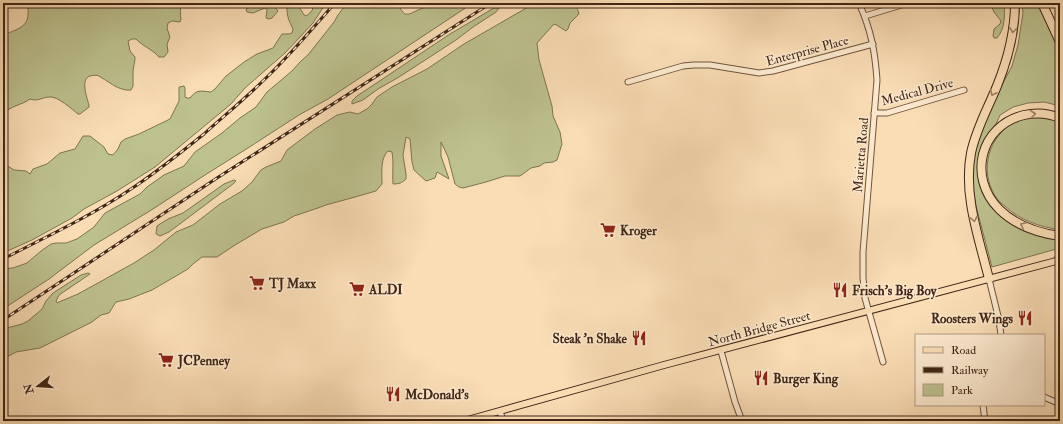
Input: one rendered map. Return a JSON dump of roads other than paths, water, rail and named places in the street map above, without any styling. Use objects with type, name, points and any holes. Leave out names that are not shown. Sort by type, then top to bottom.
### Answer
[{"type":"highway","points":[[989,279],[970,200],[970,161],[975,135],[1008,57],[1015,16],[1015,3]]},
{"type":"highway","points":[[1042,3],[1060,42]]},
{"type":"highway","points":[[1060,118],[1049,114],[1039,113],[1019,116],[1007,121],[997,129],[984,150],[982,172],[984,184],[989,197],[1008,217],[1019,224],[1032,229],[1060,236]]},
{"type":"main road","name":"North Bridge Street","points":[[464,421],[652,368],[1059,260]]},
{"type":"street","name":"Marietta Road","points":[[860,3],[870,30],[875,54],[877,80],[863,264],[864,289],[884,362]]},
{"type":"street","points":[[865,16],[908,3]]},
{"type":"street","name":"Enterprise Place","points":[[628,82],[683,66],[694,65],[710,65],[759,73],[773,71],[873,44]]},
{"type":"street","name":"Medical Drive","points":[[874,113],[887,113],[964,90]]},
{"type":"street","points":[[989,279],[999,320],[1000,334]]},
{"type":"street","points":[[720,351],[742,421]]},
{"type":"street","points":[[1045,397],[1060,404]]},
{"type":"street","points":[[983,406],[985,421]]},
{"type":"street","points":[[500,411],[503,421]]},
{"type":"railway","points":[[3,259],[68,226],[141,183],[204,134],[244,99],[276,68],[335,3]]},
{"type":"railway","points":[[3,320],[217,178],[491,3]]},
{"type":"place","name":"Kroger","points":[[608,230]]},
{"type":"place","name":"TJ Maxx","points":[[257,283]]},
{"type":"place","name":"ALDI","points":[[357,289]]},
{"type":"place","name":"Frisch's Big Boy","points":[[840,290]]},
{"type":"place","name":"Roosters Wings","points":[[1025,318]]},
{"type":"place","name":"Steak 'n Shake","points":[[639,338]]},
{"type":"place","name":"JCPenney","points":[[166,360]]},
{"type":"place","name":"Burger King","points":[[761,378]]},
{"type":"place","name":"McDonald's","points":[[393,394]]}]
